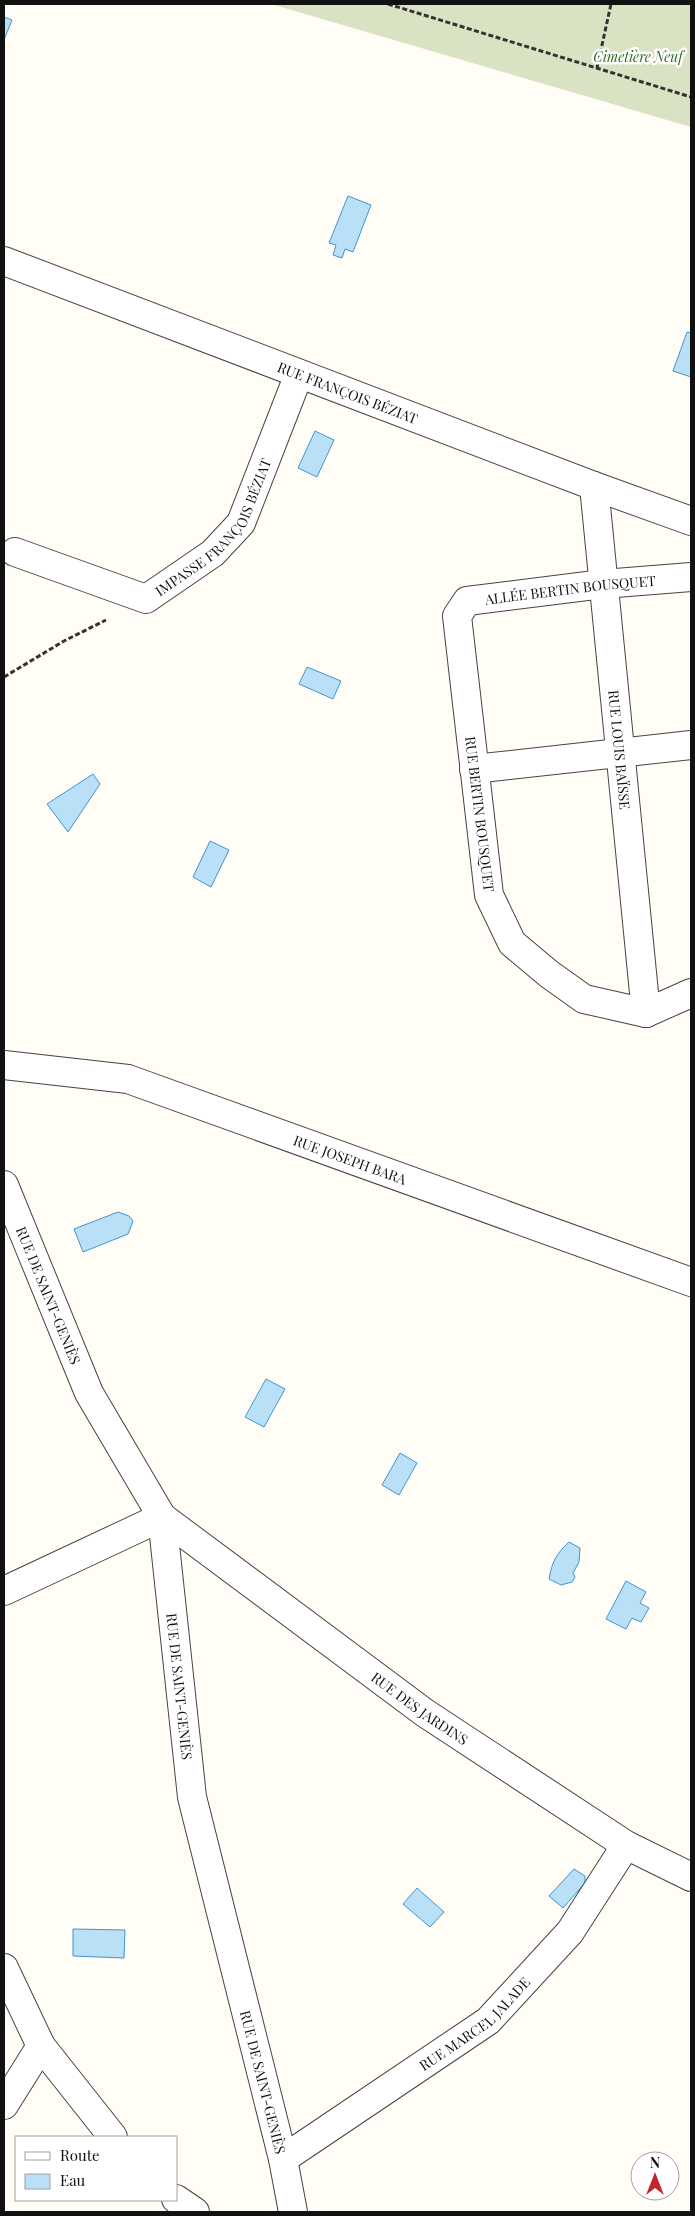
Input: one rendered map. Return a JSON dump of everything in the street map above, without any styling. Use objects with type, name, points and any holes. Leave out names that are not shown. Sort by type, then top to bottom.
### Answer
[{"type":"street","name":"RUE FRANÇOIS BÉZIAT","points":[[4,261],[594,486],[691,521]]},
{"type":"street","name":"IMPASSE FRANÇOIS BÉZIAT","points":[[15,552],[146,599],[213,553],[241,523],[299,374]]},
{"type":"street","name":"RUE LOUIS BAÏSSE","points":[[594,486],[646,1013]]},
{"type":"street","name":"ALLÉE BERTIN BOUSQUET","points":[[457,616],[468,601],[603,584],[691,577]]},
{"type":"street","name":"RUE BERTIN BOUSQUET","points":[[457,616],[489,895],[512,943],[584,999],[646,1013]]},
{"type":"street","points":[[474,769],[691,745]]},
{"type":"street","points":[[646,1013],[691,993]]},
{"type":"street","name":"RUE JOSEPH BARA","points":[[4,1066],[128,1079],[691,1282]]},
{"type":"street","name":"RUE DE SAINT-GENIÈS","points":[[4,1186],[89,1393],[162,1517],[192,1797],[283,2159],[294,2212]]},
{"type":"street","points":[[4,1591],[162,1517]]},
{"type":"street","name":"RUE DES JARDINS","points":[[162,1517],[425,1713],[626,1845],[691,1877]]},
{"type":"street","name":"RUE MARCEL JALADE","points":[[283,2159],[488,2021],[570,1932],[626,1845]]},
{"type":"street","points":[[4,1968],[16,1998],[41,2046],[112,2136]]},
{"type":"street","points":[[4,2105],[41,2046]]},
{"type":"street","points":[[178,2200],[195,2212]]},
{"type":"path","points":[[388,4],[691,96]]},
{"type":"path","points":[[597,68],[611,4]]},
{"type":"path","points":[[4,677],[64,641],[146,599]]},
{"type":"green space","name":"Cimetière Neuf","points":[[271,4],[691,4],[691,127]]},
{"type":"water","points":[[4,17],[12,20],[4,40]]},
{"type":"water","points":[[348,196],[371,205],[353,252],[345,249],[342,258],[333,255],[336,245],[329,243]]},
{"type":"water","points":[[687,332],[691,333],[691,377],[673,371]]},
{"type":"water","points":[[315,431],[334,440],[317,477],[298,468]]},
{"type":"water","points":[[307,667],[341,681],[333,699],[299,684]]},
{"type":"water","points":[[93,774],[100,784],[68,832],[47,804]]},
{"type":"water","points":[[210,841],[229,850],[211,887],[193,877]]},
{"type":"water","points":[[118,1212],[129,1216],[133,1221],[128,1234],[83,1252],[74,1229]]},
{"type":"water","points":[[266,1379],[285,1389],[264,1427],[245,1417]]},
{"type":"water","points":[[400,1453],[417,1463],[399,1495],[382,1485]]},
{"type":"water","points":[[569,1542],[580,1548],[579,1562],[573,1573],[575,1577],[572,1582],[561,1585],[549,1579],[555,1559]]},
{"type":"water","points":[[626,1581],[646,1592],[640,1603],[649,1608],[641,1622],[632,1618],[626,1629],[606,1619]]},
{"type":"water","points":[[574,1869],[585,1876],[585,1883],[563,1908],[549,1896]]},
{"type":"water","points":[[417,1888],[444,1912],[430,1927],[403,1904]]},
{"type":"water","points":[[73,1929],[125,1930],[124,1958],[73,1956]]}]
